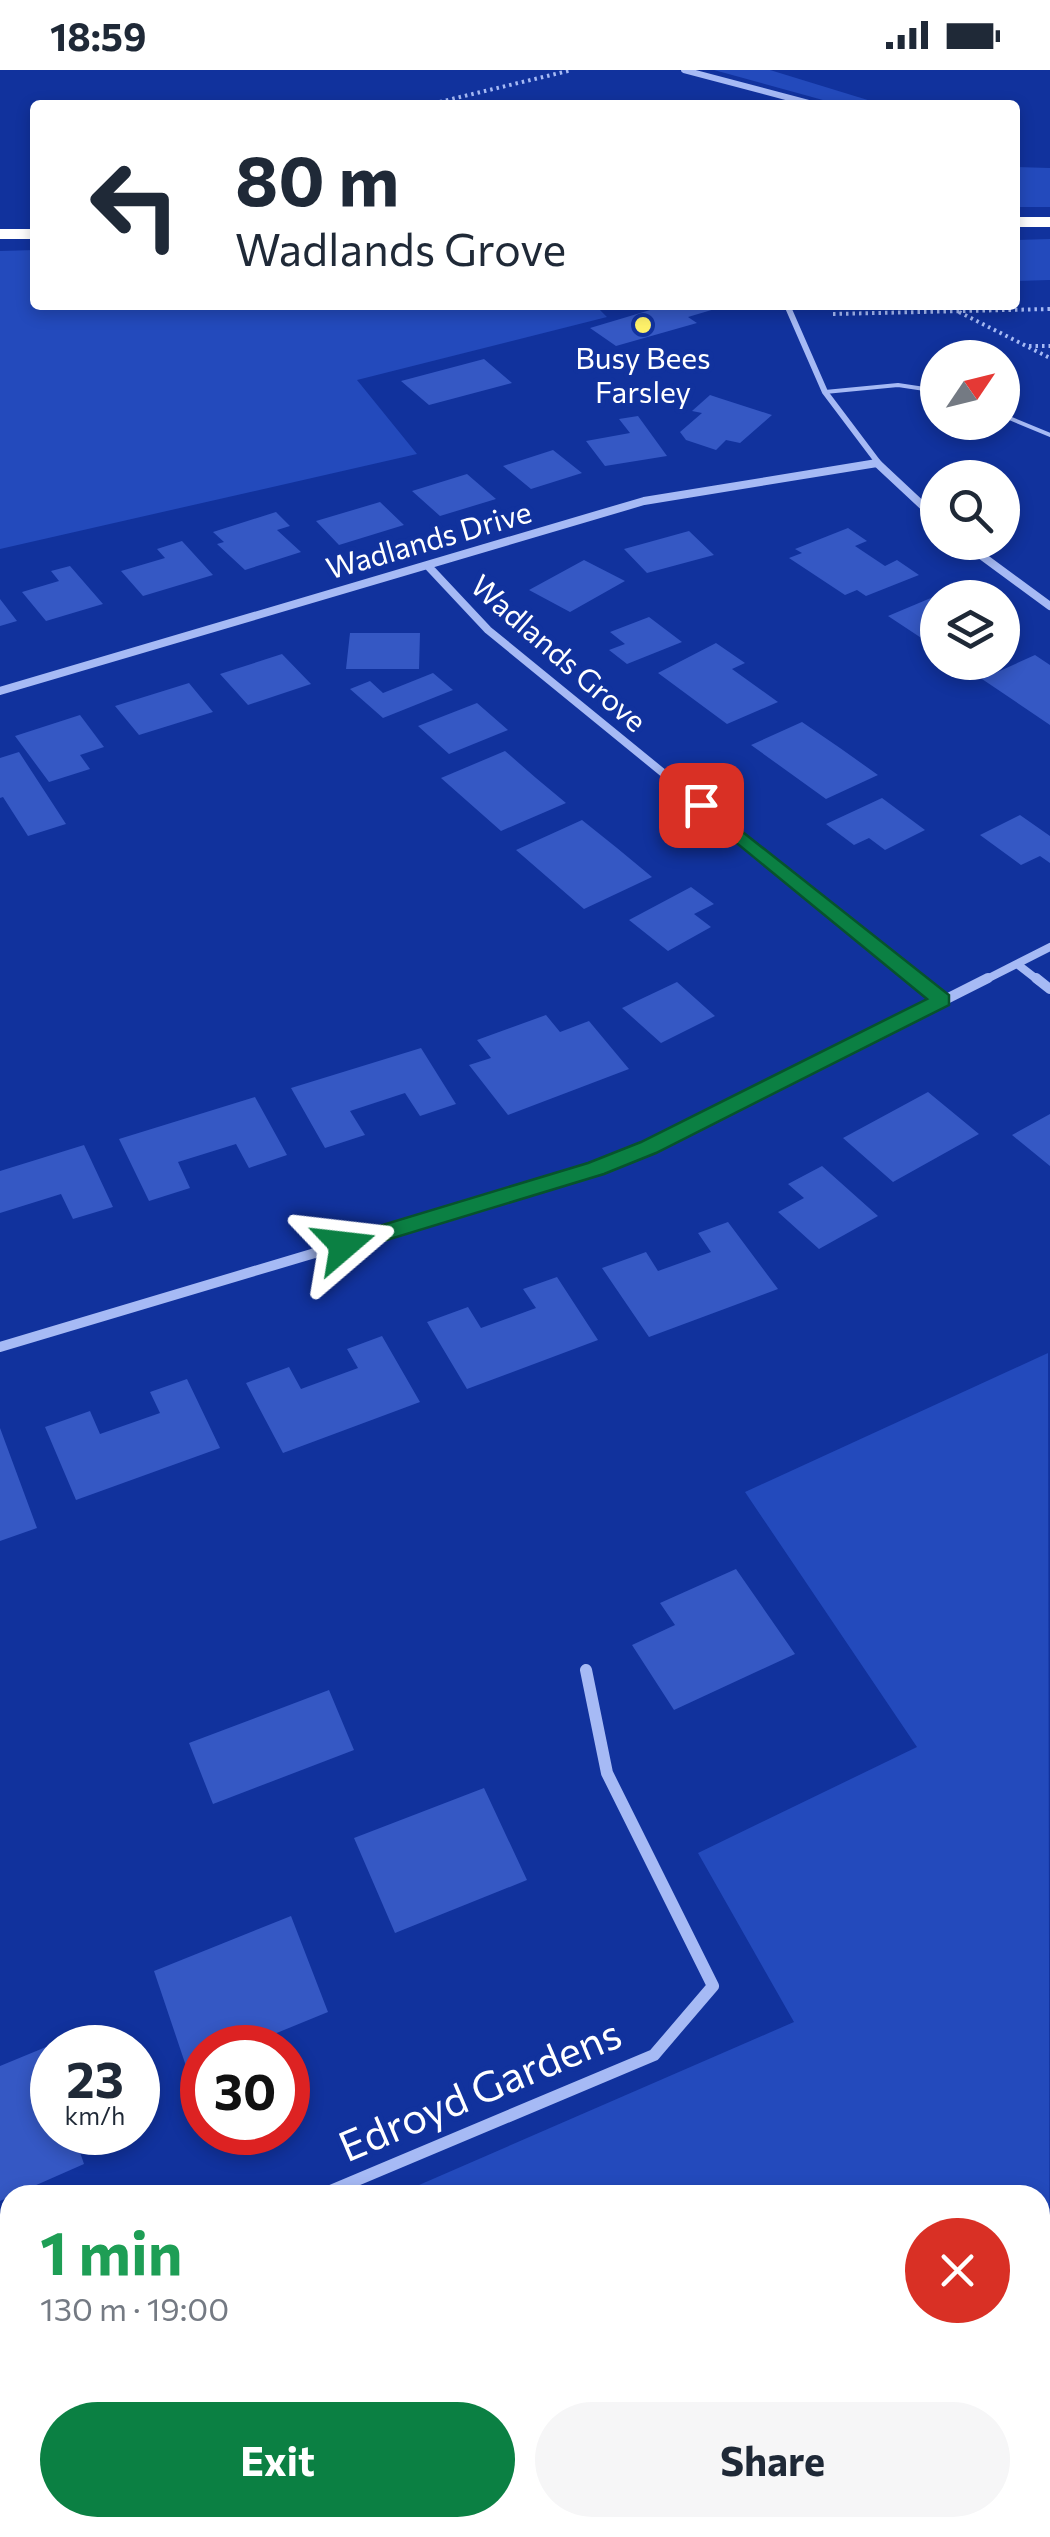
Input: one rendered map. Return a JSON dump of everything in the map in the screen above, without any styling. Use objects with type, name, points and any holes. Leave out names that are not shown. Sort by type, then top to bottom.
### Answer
[{"type":"highway","points":[[1020,222],[1050,222]]},
{"type":"highway","points":[[0,234],[30,234]]},
{"type":"street","points":[[684,70],[797,100]]},
{"type":"street","points":[[790,310],[825,392],[878,463],[920,503]]},
{"type":"street","name":"Wadlands Drive","points":[[0,691],[644,501],[878,463]]},
{"type":"street","points":[[987,560],[1050,606]]},
{"type":"street","name":"Wadlands Grove","points":[[428,566],[488,630],[942,1000]]},
{"type":"street","points":[[0,1347],[596,1169],[675,1136],[1050,948]]},
{"type":"street","points":[[1017,964],[1050,989]]},
{"type":"street","name":"Edroyd Gardens","points":[[345,2185],[654,2055],[713,1986],[608,1773],[586,1670]]},
{"type":"lane","points":[[825,392],[869,386],[920,390]]},
{"type":"lane","points":[[1020,422],[1050,435]]},
{"type":"path","points":[[448,100],[572,70]]},
{"type":"path","points":[[1020,310],[1050,309]]},
{"type":"path","points":[[792,315],[1004,310]]},
{"type":"path","points":[[958,311],[1050,358]]},
{"type":"path","points":[[1028,346],[1050,346]]},
{"type":"shaded area","points":[[714,70],[770,70],[868,100],[823,100]]},
{"type":"shaded area","points":[[1020,167],[1050,168],[1050,207],[1020,207]]},
{"type":"shaded area","points":[[1050,239],[1050,280],[1020,281],[1020,240]]},
{"type":"shaded area","points":[[30,250],[30,310],[600,310],[607,317],[357,380],[417,454],[0,549],[0,251]]},
{"type":"shaded area","points":[[1048,1353],[1049,2185],[419,2185],[794,2022],[698,1853],[917,1747],[745,1492]]},
{"type":"building","name":"Busy Bees Farsley","points":[[650,310],[712,310],[688,317],[697,323],[616,346],[590,328]]},
{"type":"building","points":[[484,359],[512,383],[429,405],[401,381]]},
{"type":"building","points":[[710,395],[772,415],[740,443],[726,440],[716,450],[686,440],[680,432],[702,413],[692,411]]},
{"type":"building","points":[[638,416],[667,456],[605,466],[586,441],[630,433],[619,419]]},
{"type":"building","points":[[553,450],[582,473],[531,489],[503,466]]},
{"type":"building","points":[[467,474],[496,499],[440,516],[412,491]]},
{"type":"building","points":[[380,502],[404,525],[339,545],[316,521]]},
{"type":"building","points":[[276,512],[290,526],[277,530],[301,552],[245,570],[217,544],[224,542],[213,532]]},
{"type":"building","points":[[848,528],[867,541],[855,546],[885,566],[897,560],[919,575],[866,596],[857,590],[845,595],[789,558],[802,553],[795,549]]},
{"type":"building","points":[[689,531],[714,555],[647,573],[624,549]]},
{"type":"building","points":[[182,541],[213,575],[143,596],[121,571],[165,558],[157,549]]},
{"type":"building","points":[[584,560],[625,581],[570,612],[529,590]]},
{"type":"building","points":[[70,566],[103,604],[46,621],[22,592],[59,581],[51,571]]},
{"type":"building","points":[[0,599],[17,621],[0,626]]},
{"type":"building","points":[[920,603],[920,637],[888,616]]},
{"type":"building","points":[[649,617],[682,642],[627,664],[609,650],[625,644],[610,632]]},
{"type":"building","points":[[350,633],[420,633],[419,669],[346,669]]},
{"type":"building","points":[[716,643],[745,663],[732,669],[778,702],[727,724],[658,673]]},
{"type":"building","points":[[282,654],[311,684],[248,705],[220,674]]},
{"type":"building","points":[[1035,655],[1050,665],[1050,725],[983,680],[1020,680],[1020,662]]},
{"type":"building","points":[[433,673],[453,690],[383,718],[350,689],[370,681],[383,693]]},
{"type":"building","points":[[189,683],[213,712],[139,735],[115,706]]},
{"type":"building","points":[[477,703],[508,730],[449,754],[418,726]]},
{"type":"building","points":[[80,715],[104,747],[80,755],[90,769],[49,782],[15,736]]},
{"type":"building","points":[[802,722],[878,775],[826,799],[751,745]]},
{"type":"building","points":[[505,751],[566,803],[501,831],[441,778]]},
{"type":"building","points":[[19,752],[66,824],[28,836],[3,797],[0,798],[0,758]]},
{"type":"building","points":[[882,798],[925,830],[885,850],[869,838],[854,845],[826,824]]},
{"type":"building","points":[[1020,815],[1050,836],[1050,863],[1040,856],[1021,865],[980,835]]},
{"type":"building","points":[[582,820],[652,877],[584,909],[516,850]]},
{"type":"building","points":[[691,887],[714,904],[694,914],[711,927],[668,951],[629,920]]},
{"type":"building","points":[[677,982],[715,1016],[661,1043],[622,1008]]},
{"type":"building","points":[[546,1015],[560,1032],[589,1021],[629,1069],[508,1115],[469,1065],[491,1058],[477,1040]]},
{"type":"building","points":[[421,1048],[456,1104],[420,1116],[405,1093],[350,1111],[365,1135],[325,1148],[291,1088]]},
{"type":"building","points":[[928,1092],[979,1134],[893,1182],[843,1138]]},
{"type":"building","points":[[255,1097],[287,1155],[249,1168],[236,1144],[178,1162],[190,1188],[149,1201],[119,1139]]},
{"type":"building","points":[[1050,1114],[1050,1166],[1012,1135]]},
{"type":"building","points":[[84,1145],[113,1207],[73,1219],[61,1194],[0,1213],[0,1171]]},
{"type":"building","points":[[822,1166],[878,1216],[819,1249],[778,1212],[804,1198],[788,1184]]},
{"type":"building","points":[[728,1222],[778,1289],[649,1337],[602,1268],[646,1252],[658,1271],[711,1252],[698,1233]]},
{"type":"building","points":[[557,1277],[598,1340],[467,1389],[427,1322],[468,1307],[481,1328],[536,1308],[523,1289]]},
{"type":"building","points":[[382,1336],[420,1402],[283,1453],[246,1383],[289,1367],[301,1389],[358,1368],[347,1349]]},
{"type":"building","points":[[187,1379],[220,1448],[76,1500],[45,1427],[90,1411],[100,1434],[160,1413],[150,1392]]},
{"type":"building","points":[[0,1428],[37,1528],[0,1541]]},
{"type":"building","points":[[736,1569],[795,1654],[674,1710],[632,1645],[675,1625],[660,1603]]},
{"type":"building","points":[[329,1690],[354,1750],[213,1804],[189,1743]]},
{"type":"building","points":[[484,1788],[527,1880],[395,1933],[354,1838]]},
{"type":"building","points":[[291,1916],[328,2012],[296,2025],[180,2025],[180,2048],[154,1971]]},
{"type":"building","points":[[30,2054],[30,2155],[81,2155],[84,2164],[36,2185],[0,2185],[0,2066]]},
{"type":"place","name":"Busy Bees Farsley","points":[[643,325]]},
{"type":"route","points":[[344,1245],[596,1169],[675,1136],[942,1000],[701,805]]}]
